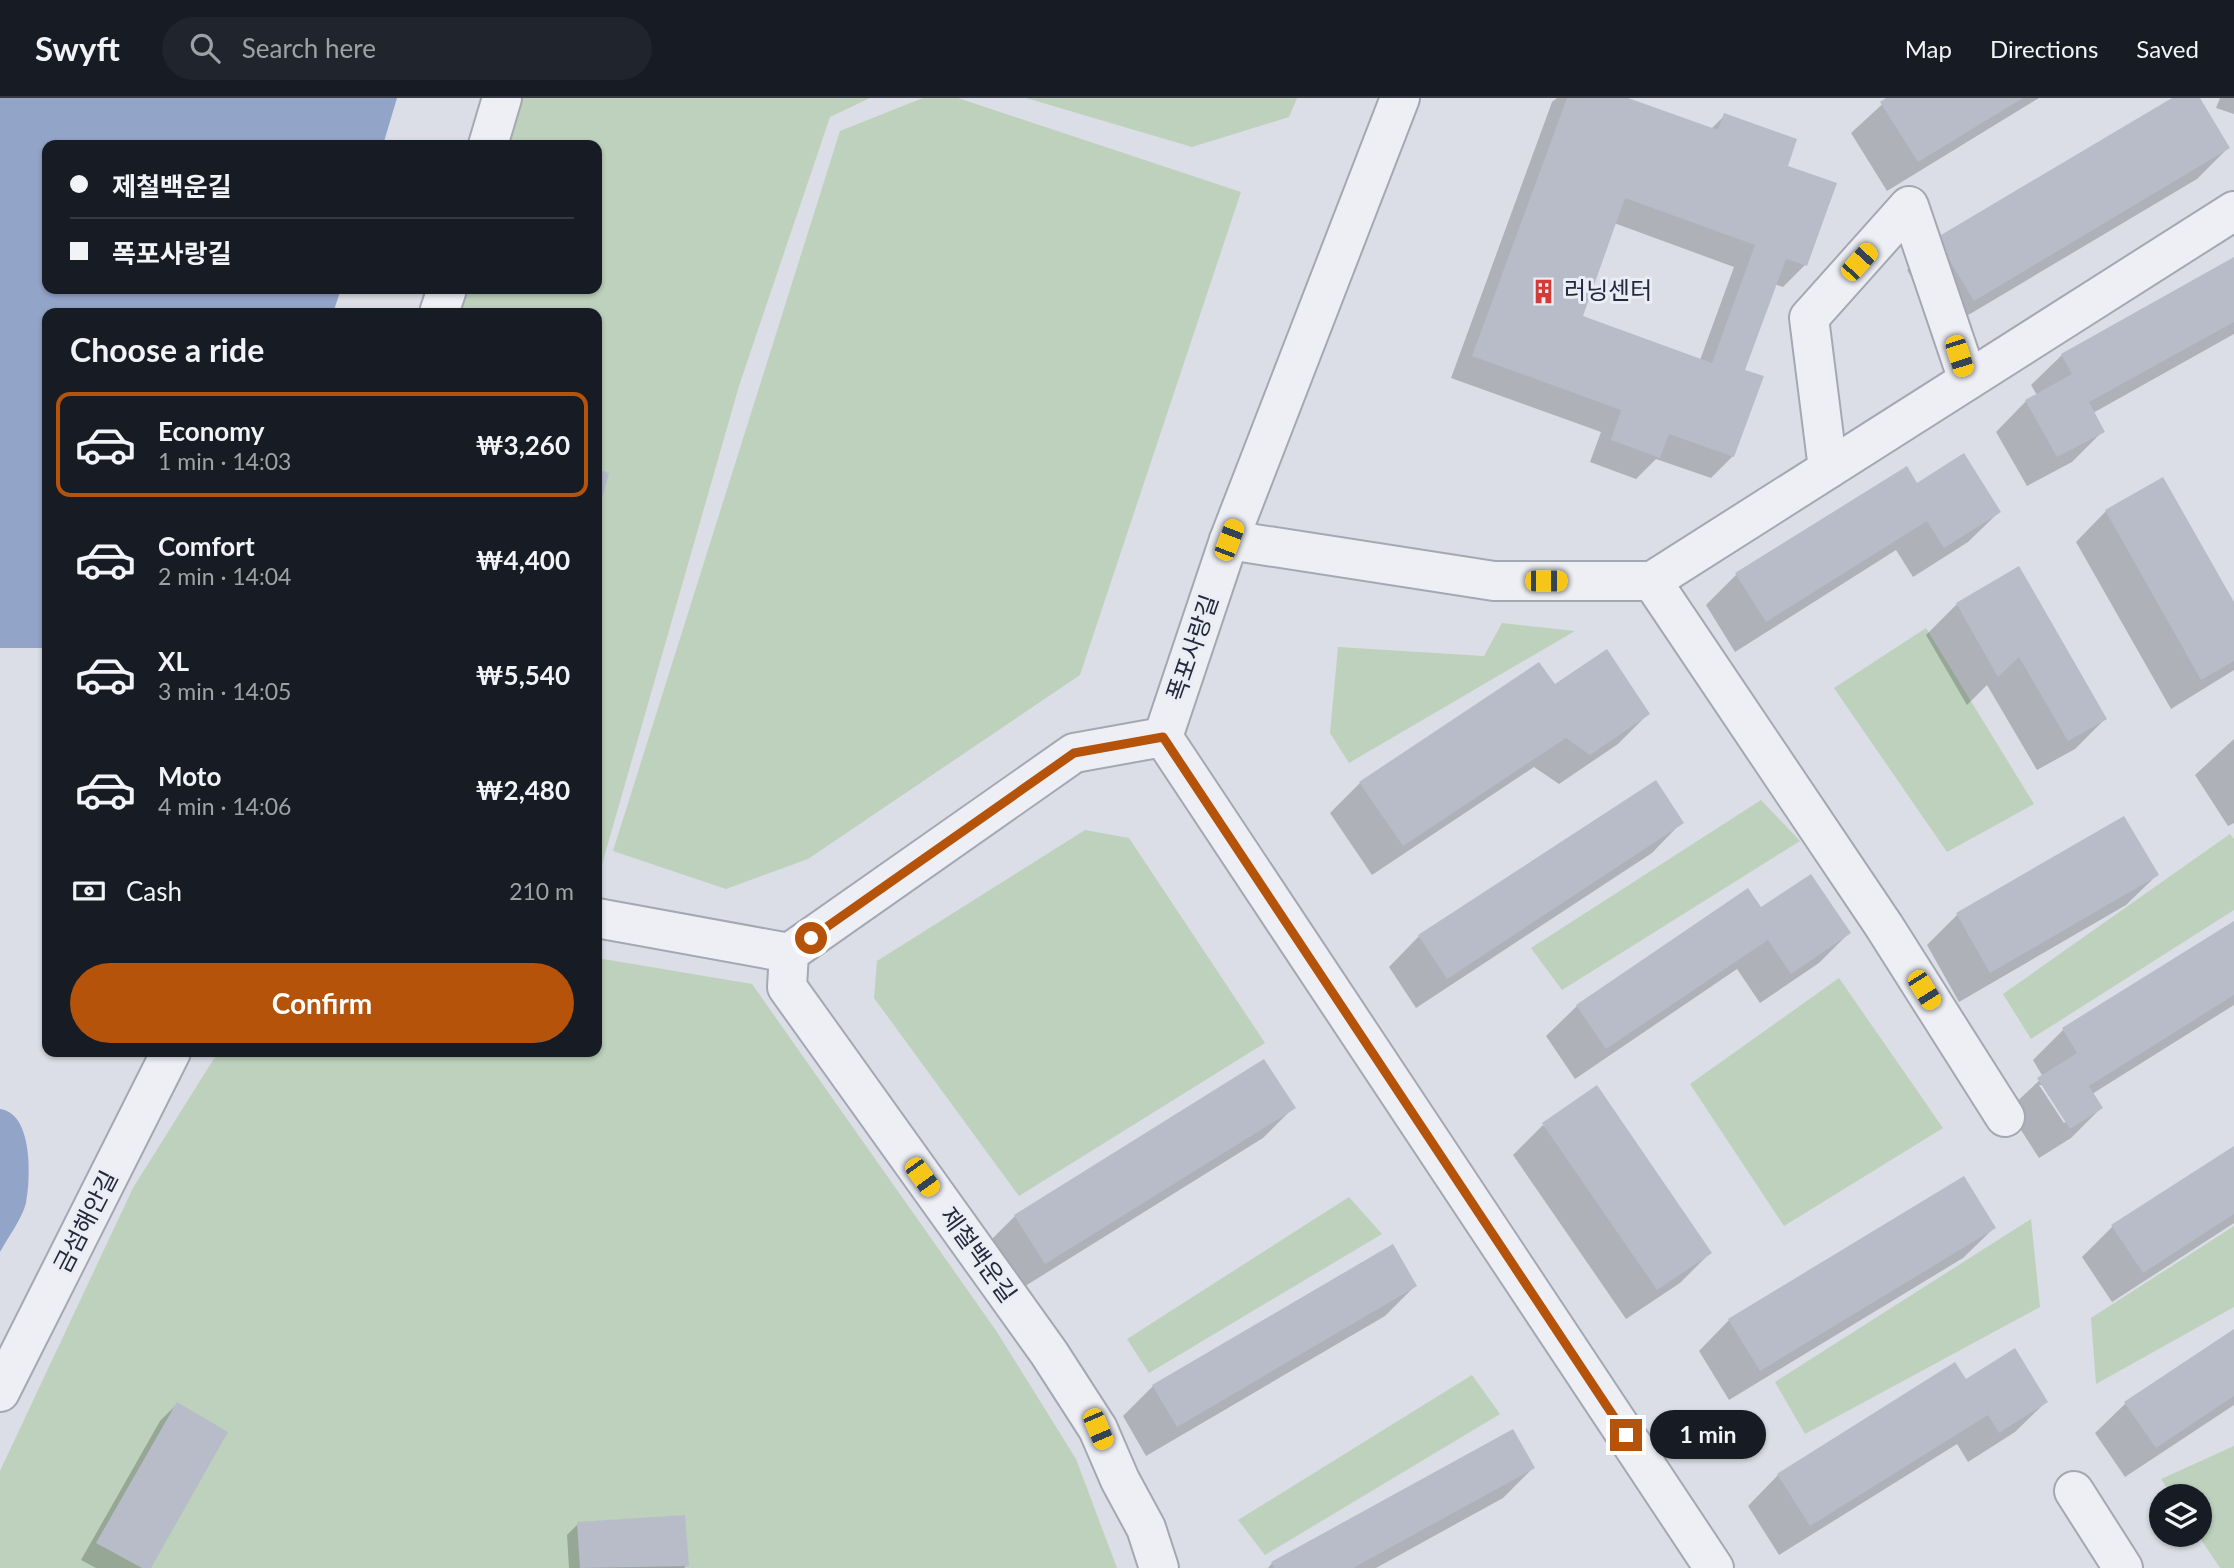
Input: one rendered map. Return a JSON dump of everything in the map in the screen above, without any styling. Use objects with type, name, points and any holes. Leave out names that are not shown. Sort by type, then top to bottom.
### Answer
[{"type":"street","points":[[489,140],[502,98]]},
{"type":"street","name":"폭포사랑길","points":[[1163,737],[1229,540],[1400,98]]},
{"type":"street","points":[[1828,469],[1809,318],[1909,206],[1968,380]]},
{"type":"street","points":[[1229,540],[1494,581],[1652,581],[2234,211]]},
{"type":"street","points":[[1652,581],[1884,926],[2005,1117]]},
{"type":"street","points":[[602,919],[789,953],[1074,753],[1163,737],[1714,1568]]},
{"type":"street","name":"제철백운길","points":[[789,953],[787,987],[1049,1353],[1098,1429],[1120,1480],[1146,1528],[1159,1568]]},
{"type":"street","name":"금섬해안길","points":[[0,1392],[168,1057]]},
{"type":"street","points":[[2074,1490],[2123,1568]]},
{"type":"green space","points":[[519,98],[870,98],[830,117],[739,386],[602,865],[602,308],[460,308],[465,294],[602,294],[602,140],[507,140]]},
{"type":"green space","points":[[923,98],[958,98],[1241,192],[1080,675],[808,859],[726,889],[613,851],[840,131]]},
{"type":"green space","points":[[1026,98],[1297,98],[1289,117],[1192,147]]},
{"type":"green space","points":[[1502,623],[1575,631],[1349,763],[1330,733],[1338,647],[1484,656]]},
{"type":"green space","points":[[1926,628],[2034,804],[1947,852],[1834,688]]},
{"type":"green space","points":[[1761,800],[1800,841],[1562,990],[1531,948]]},
{"type":"green space","points":[[1085,830],[1129,838],[1265,1043],[1019,1196],[874,998],[877,961]]},
{"type":"green space","points":[[2230,834],[2234,839],[2234,910],[2031,1039],[2003,994]]},
{"type":"green space","points":[[602,959],[752,984],[997,1332],[1076,1459],[1117,1568],[0,1568],[0,1471],[133,1188],[215,1057],[602,1057]]},
{"type":"green space","points":[[1839,978],[1943,1128],[1784,1226],[1690,1084]]},
{"type":"green space","points":[[1349,1197],[1382,1234],[1149,1373],[1127,1339]]},
{"type":"green space","points":[[2031,1219],[2040,1307],[1805,1434],[1775,1382]]},
{"type":"green space","points":[[2234,1226],[2234,1307],[2096,1384],[2091,1318]]},
{"type":"green space","points":[[1472,1375],[1500,1414],[1265,1555],[1238,1520]]},
{"type":"green space","points":[[2234,1446],[2234,1568],[2220,1568],[2206,1547],[2212,1547],[2212,1484],[2164,1484],[2161,1479]]},
{"type":"water","points":[[0,98],[397,98],[384,140],[42,140],[42,294],[339,294],[335,308],[42,308],[42,648],[0,648]]},
{"type":"water","points":[[0,1109],[11,1113],[19,1122],[27,1148],[29,1178],[24,1209],[0,1252]]},
{"type":"building","name":"러닝센터","points":[[1567,98],[1628,98],[1718,130],[1724,113],[1797,139],[1788,166],[1837,183],[1807,266],[1786,259],[1745,370],[1764,376],[1734,457],[1669,434],[1660,458],[1611,440],[1621,410],[1472,356]],"holes":[[[1625,198],[1755,245],[1712,363],[1583,316]]]},
{"type":"building","points":[[1886,98],[2023,98],[1918,162],[1880,102]]},
{"type":"building","points":[[2172,98],[2200,98],[2230,148],[1974,301],[1936,238]]},
{"type":"building","points":[[2234,257],[2234,322],[2089,402],[2105,432],[2057,457],[2025,400],[2072,374],[2061,354]]},
{"type":"building","points":[[1964,453],[2001,512],[1944,548],[1927,521],[1766,622],[1735,573],[1907,466],[1917,483]]},
{"type":"building","points":[[602,471],[609,473],[602,498]]},
{"type":"building","points":[[2163,477],[2234,602],[2234,661],[2201,680],[2105,510]]},
{"type":"building","points":[[2019,566],[2107,719],[2068,741],[2019,657],[1998,677],[1956,603]]},
{"type":"building","points":[[1607,649],[1650,714],[1590,755],[1566,738],[1403,846],[1359,782],[1539,662],[1555,684]]},
{"type":"building","points":[[1656,780],[1684,823],[1447,979],[1418,935]]},
{"type":"building","points":[[2124,816],[2159,875],[1990,973],[1956,913]]},
{"type":"building","points":[[1811,874],[1851,933],[1791,974],[1768,940],[1606,1049],[1576,1005],[1748,888],[1761,907]]},
{"type":"building","points":[[2234,921],[2234,995],[2089,1086],[2103,1108],[2070,1129],[2037,1078],[2077,1053],[2062,1028]]},
{"type":"building","points":[[1264,1059],[1296,1108],[1045,1264],[1014,1215]]},
{"type":"building","points":[[1597,1085],[1712,1253],[1657,1290],[1542,1123]]},
{"type":"building","points":[[2234,1146],[2234,1214],[2143,1273],[2111,1225]]},
{"type":"building","points":[[1964,1176],[1996,1228],[1760,1371],[1728,1319]]},
{"type":"building","points":[[1393,1244],[1417,1286],[1177,1427],[1152,1385]]},
{"type":"building","points":[[2234,1329],[2234,1396],[2156,1448],[2124,1402]]},
{"type":"building","points":[[2015,1348],[2048,1402],[1999,1433],[1988,1415],[1810,1526],[1777,1474],[1955,1362],[1966,1379]]},
{"type":"building","points":[[177,1402],[228,1432],[151,1568],[142,1568],[96,1543]]},
{"type":"building","points":[[1513,1429],[1535,1468],[1353,1568],[1275,1568],[1271,1562]]},
{"type":"building","points":[[685,1515],[689,1566],[580,1568],[577,1522]]},
{"type":"place","name":"러닝센터","points":[[1544,291]]},
{"type":"route","points":[[811,938],[1074,753],[1163,737],[1626,1435]]}]
